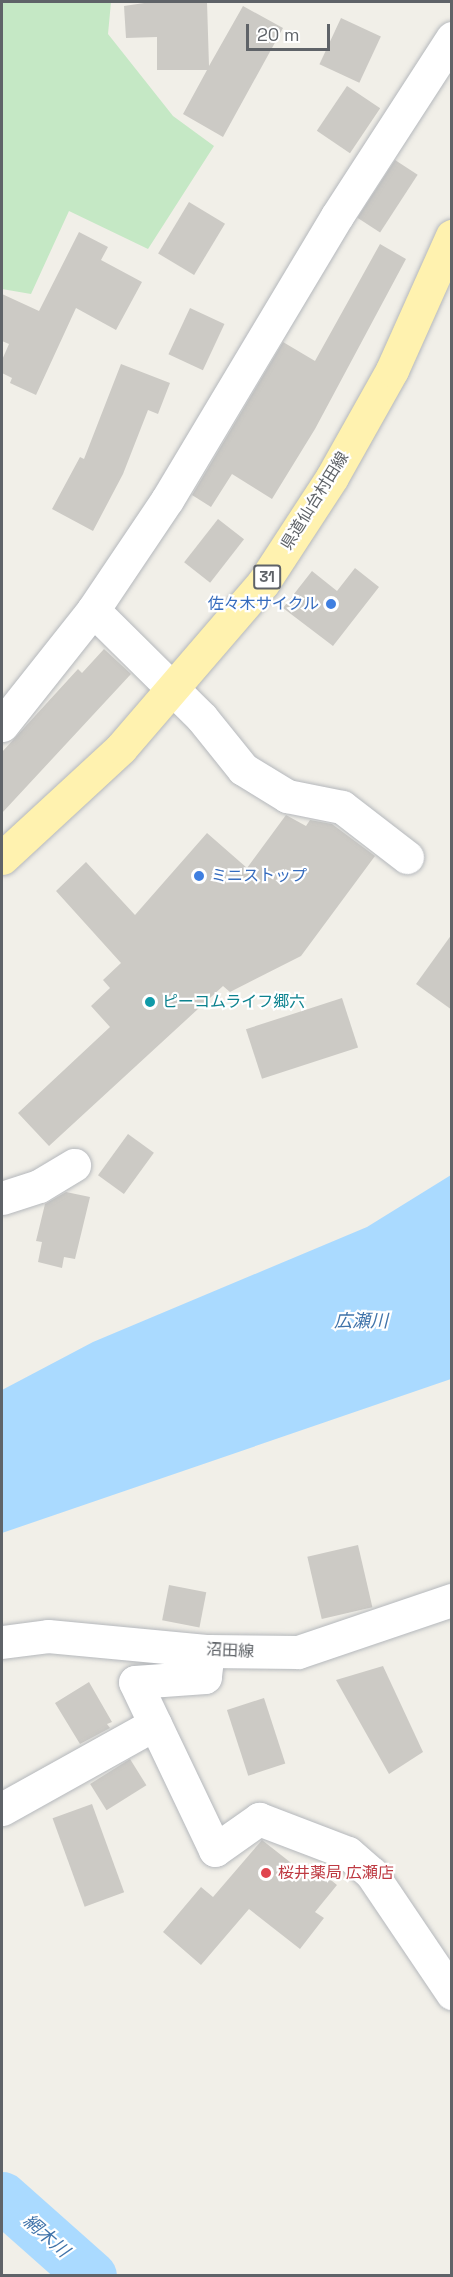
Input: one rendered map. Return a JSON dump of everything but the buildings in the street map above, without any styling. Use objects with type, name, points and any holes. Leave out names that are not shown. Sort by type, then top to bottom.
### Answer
[{"type":"main road","name":"県道仙台村田線","points":[[2,858],[121,748],[263,583],[332,477],[392,370],[452,236]]},
{"type":"street","points":[[2,725],[93,610],[167,500],[337,216],[452,38]]},
{"type":"street","points":[[93,610],[174,689],[243,769],[287,796],[342,807],[407,857]]},
{"type":"street","points":[[2,1198],[39,1186],[74,1165]]},
{"type":"street","name":"沼田線","points":[[2,1642],[48,1636],[208,1651],[298,1652],[452,1600]]},
{"type":"street","points":[[208,1651],[205,1677],[135,1682],[215,1850],[259,1819],[348,1853],[371,1873],[452,1993]]},
{"type":"street","points":[[2,1809],[154,1724]]},
{"type":"green space","points":[[2,2],[111,2],[108,34],[173,116],[214,146],[148,249],[69,211],[31,294],[2,289]]},
{"type":"water","name":"広瀬川","points":[[451,1175],[451,1379],[2,1533],[2,1390],[93,1342],[367,1227]]},
{"type":"waterway","name":"網木川","points":[[2,2197],[91,2276]]},
{"type":"place","name":"佐々木サイクル","points":[[331,604]]},
{"type":"place","name":"ミニストップ","points":[[199,876]]},
{"type":"place","name":"ピーコムライフ郷六","points":[[150,1002]]},
{"type":"place","name":"桜井薬局 広瀬店","points":[[266,1873]]}]
